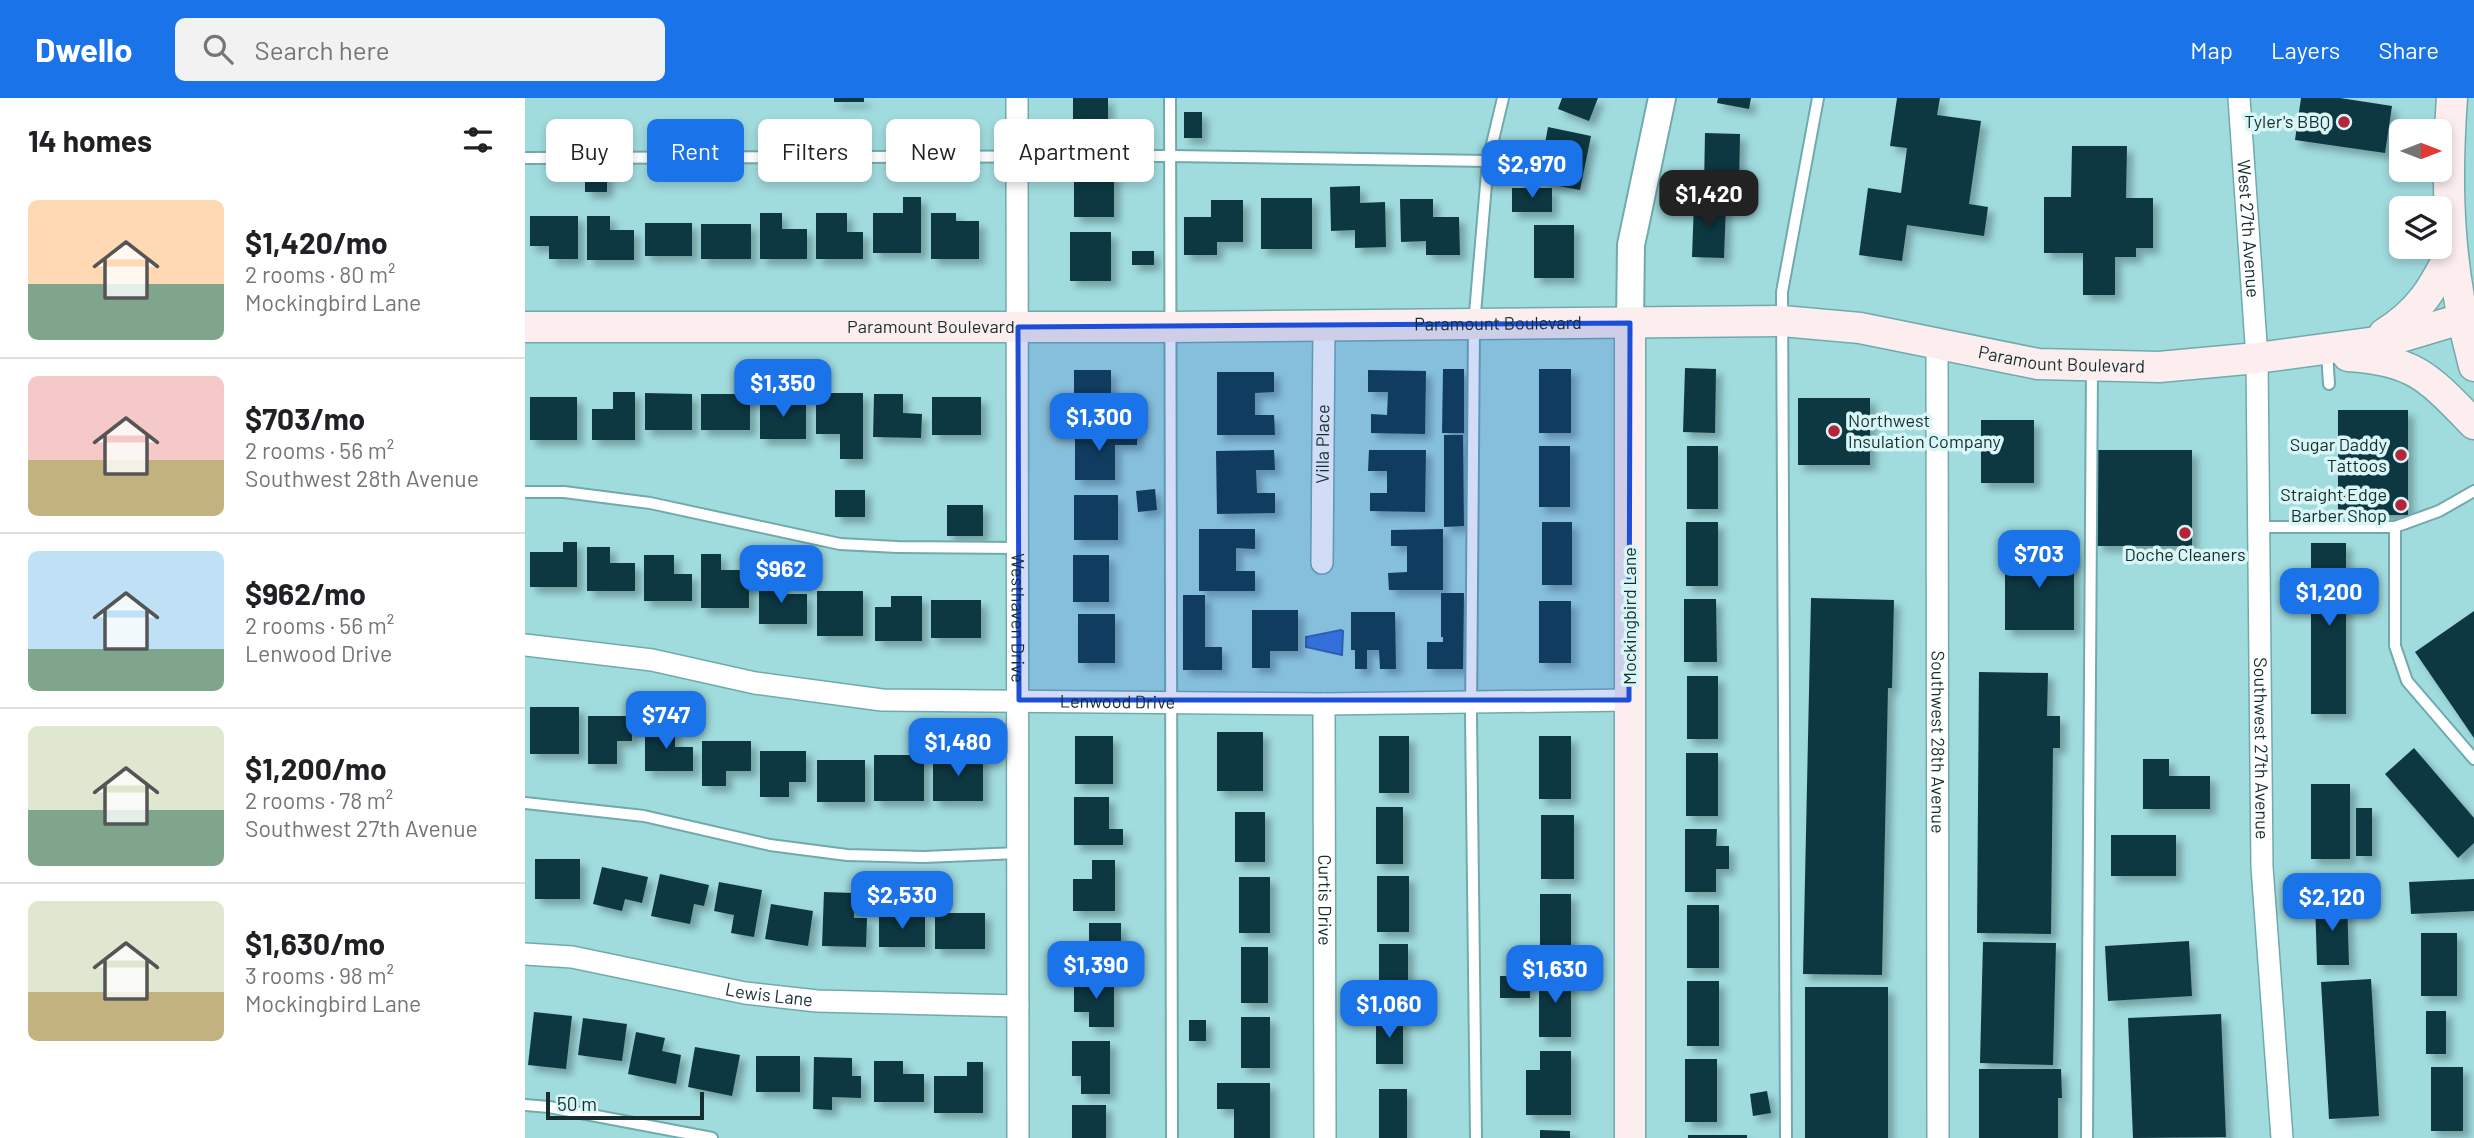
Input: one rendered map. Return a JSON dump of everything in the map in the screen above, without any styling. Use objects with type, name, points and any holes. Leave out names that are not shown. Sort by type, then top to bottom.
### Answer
[{"type":"main road","points":[[2449,196],[2452,98]]},
{"type":"main road","points":[[2452,256],[2468,317],[2474,366]]},
{"type":"main road","points":[[2370,343],[2405,321],[2421,305],[2433,289],[2448,259]]},
{"type":"main road","name":"Paramount Boulevard","points":[[525,327],[1171,327],[1782,321],[1860,328],[2038,364],[2159,367],[2256,358],[2320,360],[2370,343],[2391,340],[2468,317]]},
{"type":"main road","name":"Mockingbird Lane","points":[[1630,323],[1630,1138]]},
{"type":"main road","points":[[2320,360],[2380,358],[2417,371],[2438,387],[2474,424]]},
{"type":"street","name":"Westhaven Drive","points":[[1017,98],[1017,119]]},
{"type":"street","name":"Mockingbird Lane","points":[[1630,323],[1630,245],[1662,98]]},
{"type":"street","name":"West 27th Avenue","points":[[2239,98],[2256,358]]},
{"type":"street","name":"Westhaven Drive","points":[[1017,182],[1018,1138]]},
{"type":"street","name":"Villa Place","points":[[1322,564],[1324,326]]},
{"type":"street","name":"Southwest 28th Avenue","points":[[1937,345],[1938,1138]]},
{"type":"street","name":"Southwest 27th Avenue","points":[[2256,358],[2262,867],[2282,1138]]},
{"type":"street","name":"Lenwood Drive","points":[[525,645],[652,660],[755,683],[882,700],[1324,704],[1629,701]]},
{"type":"street","name":"Curtis Drive","points":[[1324,704],[1325,1138]]},
{"type":"street","name":"Lewis Lane","points":[[525,954],[572,957],[745,993],[817,1001],[1018,1006]]},
{"type":"lane","points":[[1170,98],[1172,1138]]},
{"type":"lane","points":[[1476,1138],[1471,702],[1474,325],[1488,161],[1503,98]]},
{"type":"lane","points":[[1786,1138],[1782,292],[1818,98]]},
{"type":"lane","points":[[1154,156],[1488,161]]},
{"type":"lane","points":[[525,158],[994,158]]},
{"type":"lane","points":[[2087,1138],[2092,365]]},
{"type":"lane","points":[[2258,527],[2396,527],[2439,511],[2474,491]]},
{"type":"lane","points":[[525,492],[564,492],[650,503],[840,544],[1019,548]]},
{"type":"lane","points":[[2396,527],[2395,646],[2399,658],[2407,681],[2474,759]]},
{"type":"lane","points":[[525,803],[644,816],[771,845],[847,855],[924,858],[1019,853]]},
{"type":"lane","points":[[525,1105],[549,1107],[712,1138]]},
{"type":"highlighted area","points":[[1630,323],[1629,700],[1019,700],[1018,327]]},
{"type":"water","points":[[1341,630],[1342,655],[1306,647],[1306,637]]},
{"type":"building","points":[[834,98],[864,98],[864,102],[834,102]]},
{"type":"building","points":[[1073,98],[1108,98],[1108,119],[1073,119]]},
{"type":"building","points":[[1562,98],[1598,98],[1589,121],[1558,109]]},
{"type":"building","points":[[1718,98],[1751,98],[1749,109],[1717,103]]},
{"type":"building","points":[[1897,98],[1940,98],[1937,115],[1981,121],[1969,204],[1988,207],[1984,236],[1907,225],[1902,261],[1859,255],[1868,188],[1901,193],[1907,148],[1890,146]]},
{"type":"building","name":"Tyler's BBQ","points":[[2301,98],[2340,98],[2392,106],[2385,153],[2295,140]]},
{"type":"building","points":[[1184,112],[1202,112],[1202,138],[1184,138]]},
{"type":"building","points":[[1548,127],[1591,136],[1580,190],[1538,182]]},
{"type":"building","points":[[1705,133],[1740,134],[1739,188],[1704,187]]},
{"type":"building","points":[[2072,146],[2127,146],[2126,198],[2153,198],[2153,248],[2136,248],[2136,257],[2115,257],[2115,295],[2083,295],[2083,253],[2044,253],[2044,197],[2071,197]]},
{"type":"building","points":[[585,182],[607,182],[607,192],[585,192]]},
{"type":"building","points":[[1074,182],[1114,182],[1114,217],[1074,217]]},
{"type":"building","points":[[1360,186],[1360,203],[1385,202],[1386,247],[1355,248],[1355,230],[1331,231],[1330,187]]},
{"type":"building","points":[[1512,188],[1552,188],[1552,212],[1512,212]]},
{"type":"building","points":[[903,197],[921,197],[921,253],[873,253],[873,213],[903,213]]},
{"type":"building","points":[[1261,198],[1312,198],[1312,249],[1261,249]]},
{"type":"building","points":[[1400,199],[1433,199],[1433,217],[1459,217],[1460,255],[1426,255],[1426,241],[1401,242]]},
{"type":"building","points":[[1211,200],[1243,200],[1243,242],[1217,242],[1217,255],[1184,255],[1184,217],[1211,217]]},
{"type":"building","points":[[1694,203],[1726,204],[1724,258],[1692,257]]},
{"type":"building","points":[[760,213],[782,213],[782,229],[807,229],[807,259],[760,259]]},
{"type":"building","points":[[816,213],[847,213],[847,232],[863,232],[863,259],[816,259]]},
{"type":"building","points":[[931,213],[956,213],[956,221],[979,221],[979,259],[931,259]]},
{"type":"building","points":[[530,216],[578,216],[578,259],[549,259],[549,246],[530,246]]},
{"type":"building","points":[[587,216],[610,216],[610,230],[634,230],[634,260],[587,260]]},
{"type":"building","points":[[645,223],[692,223],[692,256],[645,256]]},
{"type":"building","points":[[701,224],[751,224],[751,259],[701,259]]},
{"type":"building","points":[[1534,225],[1574,225],[1574,278],[1534,278]]},
{"type":"building","points":[[1070,232],[1111,232],[1111,281],[1070,281]]},
{"type":"building","points":[[1132,251],[1154,251],[1154,265],[1132,265]]},
{"type":"building","points":[[1685,368],[1716,369],[1715,433],[1683,432]]},
{"type":"building","points":[[1443,369],[1464,369],[1464,433],[1442,433]]},
{"type":"building","points":[[1539,369],[1571,369],[1571,433],[1539,433]]},
{"type":"building","points":[[1074,370],[1111,370],[1111,420],[1074,420]]},
{"type":"building","points":[[1368,370],[1426,371],[1425,434],[1371,433],[1371,414],[1387,415],[1388,392],[1368,392]]},
{"type":"building","points":[[1217,372],[1274,372],[1274,392],[1255,393],[1255,415],[1274,415],[1275,435],[1217,435]]},
{"type":"building","points":[[613,392],[635,392],[635,440],[592,440],[592,409],[613,409]]},
{"type":"building","points":[[645,393],[692,394],[692,430],[645,430]]},
{"type":"building","points":[[816,393],[863,393],[863,459],[840,459],[840,434],[816,434]]},
{"type":"building","points":[[701,394],[750,394],[750,430],[701,430]]},
{"type":"building","points":[[874,394],[903,394],[903,413],[922,414],[921,438],[873,437]]},
{"type":"building","points":[[530,397],[577,397],[577,440],[530,440]]},
{"type":"building","points":[[932,397],[981,397],[981,435],[932,435]]},
{"type":"building","name":"Northwest Insulation Company","points":[[1798,398],[1870,398],[1870,465],[1798,465]]},
{"type":"building","points":[[760,400],[806,400],[806,439],[760,439]]},
{"type":"building","points":[[2338,410],[2408,410],[2408,515],[2338,515]]},
{"type":"building","points":[[1981,420],[2034,420],[2034,483],[1981,483]]},
{"type":"building","points":[[1075,430],[1137,430],[1137,445],[1115,445],[1115,480],[1075,480]]},
{"type":"building","points":[[1444,435],[1463,435],[1464,526],[1444,527]]},
{"type":"building","points":[[1539,446],[1570,446],[1570,507],[1539,507]]},
{"type":"building","points":[[1687,446],[1718,446],[1718,509],[1687,509]]},
{"type":"building","points":[[1274,450],[1275,470],[1256,470],[1257,493],[1275,493],[1275,513],[1217,514],[1216,451]]},
{"type":"building","points":[[1369,450],[1426,450],[1425,512],[1370,511],[1370,493],[1387,493],[1387,471],[1368,471]]},
{"type":"building","points":[[2097,450],[2192,450],[2192,546],[2097,546]]},
{"type":"building","points":[[1155,489],[1157,510],[1138,512],[1136,491]]},
{"type":"building","points":[[835,490],[865,490],[865,517],[835,517]]},
{"type":"building","points":[[1074,495],[1118,495],[1118,540],[1074,540]]},
{"type":"building","points":[[947,505],[983,505],[983,536],[947,536]]},
{"type":"building","points":[[1542,522],[1572,522],[1572,585],[1542,585]]},
{"type":"building","points":[[1686,522],[1718,522],[1718,586],[1686,586]]},
{"type":"building","points":[[1199,529],[1255,529],[1255,549],[1236,548],[1236,571],[1255,571],[1255,591],[1199,591]]},
{"type":"building","points":[[1443,529],[1443,590],[1389,590],[1388,573],[1407,572],[1407,546],[1391,546],[1391,530]]},
{"type":"building","points":[[563,542],[577,542],[577,587],[530,587],[530,552],[563,552]]},
{"type":"building","points":[[2311,543],[2346,543],[2346,714],[2311,714]]},
{"type":"building","points":[[587,547],[610,547],[610,563],[635,563],[635,591],[587,591]]},
{"type":"building","points":[[2005,549],[2074,550],[2074,630],[2005,630]]},
{"type":"building","points":[[701,554],[721,554],[721,570],[749,570],[749,608],[701,608]]},
{"type":"building","points":[[644,555],[674,555],[674,574],[692,574],[692,601],[644,601]]},
{"type":"building","points":[[1073,555],[1109,555],[1109,602],[1073,602]]},
{"type":"building","points":[[759,579],[781,579],[781,594],[807,594],[807,624],[759,624]]},
{"type":"building","points":[[817,591],[863,591],[863,636],[817,636]]},
{"type":"building","points":[[1441,593],[1464,593],[1463,669],[1427,669],[1427,642],[1443,642]]},
{"type":"building","points":[[1183,595],[1205,595],[1205,647],[1222,647],[1222,670],[1183,670]]},
{"type":"building","points":[[891,596],[922,596],[922,641],[875,641],[875,607],[891,607]]},
{"type":"building","points":[[1811,598],[1894,600],[1892,688],[1888,688],[1882,975],[1803,974]]},
{"type":"building","points":[[1684,599],[1716,599],[1717,662],[1684,662]]},
{"type":"building","points":[[931,600],[981,600],[981,638],[931,638]]},
{"type":"building","points":[[1539,601],[1571,601],[1571,663],[1539,663]]},
{"type":"building","points":[[1252,610],[1298,610],[1298,651],[1270,651],[1270,668],[1252,668]]},
{"type":"building","points":[[2474,611],[2474,738],[2415,652]]},
{"type":"building","points":[[1351,612],[1395,612],[1396,669],[1380,669],[1379,650],[1367,650],[1367,669],[1355,669],[1355,650],[1351,650]]},
{"type":"building","points":[[1078,614],[1115,614],[1115,663],[1078,663]]},
{"type":"building","points":[[1979,672],[2048,673],[2047,716],[2060,716],[2060,748],[2053,748],[2051,934],[1977,933]]},
{"type":"building","points":[[1687,676],[1718,676],[1718,739],[1687,739]]},
{"type":"building","points":[[530,707],[579,707],[579,754],[530,754]]},
{"type":"building","points":[[588,716],[632,716],[632,741],[617,741],[617,764],[588,764]]},
{"type":"building","points":[[645,726],[675,726],[675,747],[693,747],[693,771],[645,771]]},
{"type":"building","points":[[1217,732],[1263,732],[1263,791],[1217,791]]},
{"type":"building","points":[[1075,736],[1113,736],[1113,784],[1075,784]]},
{"type":"building","points":[[1379,736],[1409,736],[1409,793],[1379,793]]},
{"type":"building","points":[[1539,736],[1571,736],[1571,799],[1539,799]]},
{"type":"building","points":[[702,741],[751,741],[751,771],[726,771],[726,786],[702,786]]},
{"type":"building","points":[[2414,748],[2474,818],[2474,843],[2458,858],[2385,774]]},
{"type":"building","points":[[760,751],[806,751],[806,782],[789,782],[789,797],[760,797]]},
{"type":"building","points":[[1686,753],[1718,753],[1718,816],[1686,816]]},
{"type":"building","points":[[874,755],[924,755],[924,801],[874,801]]},
{"type":"building","points":[[933,755],[983,755],[983,801],[933,801]]},
{"type":"building","points":[[2143,759],[2169,759],[2169,776],[2210,776],[2210,809],[2143,809]]},
{"type":"building","points":[[817,760],[865,760],[865,802],[817,802]]},
{"type":"building","points":[[2311,784],[2350,784],[2350,859],[2311,859]]},
{"type":"building","points":[[1074,797],[1109,797],[1109,829],[1123,829],[1123,845],[1074,845]]},
{"type":"building","points":[[1376,807],[1403,807],[1403,864],[1376,864]]},
{"type":"building","points":[[2356,808],[2372,808],[2372,856],[2356,856]]},
{"type":"building","points":[[1235,812],[1265,812],[1265,862],[1235,862]]},
{"type":"building","points":[[1541,815],[1574,815],[1574,879],[1541,879]]},
{"type":"building","points":[[1685,829],[1717,829],[1716,846],[1729,846],[1729,869],[1716,869],[1716,892],[1685,892]]},
{"type":"building","points":[[2111,835],[2176,835],[2176,876],[2111,876]]},
{"type":"building","points":[[535,859],[580,859],[580,899],[535,899]]},
{"type":"building","points":[[1092,860],[1115,860],[1115,911],[1073,911],[1073,879],[1092,879]]},
{"type":"building","points":[[602,867],[648,877],[642,903],[625,899],[622,911],[593,904]]},
{"type":"building","points":[[660,874],[709,885],[704,906],[694,904],[690,924],[651,916]]},
{"type":"building","points":[[1377,876],[1409,876],[1409,932],[1377,932]]},
{"type":"building","points":[[1239,877],[1270,877],[1270,933],[1239,933]]},
{"type":"building","points":[[2474,879],[2474,911],[2411,914],[2409,882]]},
{"type":"building","points":[[719,882],[762,890],[754,937],[731,933],[734,915],[714,911]]},
{"type":"building","points":[[824,892],[854,893],[854,918],[867,918],[866,947],[822,946]]},
{"type":"building","points":[[1540,894],[1571,894],[1571,957],[1540,957]]},
{"type":"building","points":[[2347,900],[2349,965],[2317,965],[2315,901]]},
{"type":"building","points":[[771,904],[813,911],[808,946],[765,939]]},
{"type":"building","points":[[1687,905],[1719,905],[1719,968],[1687,968]]},
{"type":"building","points":[[935,913],[985,913],[985,949],[935,949]]},
{"type":"building","points":[[879,914],[925,914],[925,947],[879,947]]},
{"type":"building","points":[[1089,923],[1121,923],[1121,971],[1074,971],[1074,954],[1089,954]]},
{"type":"building","points":[[2421,933],[2457,933],[2457,996],[2421,996]]},
{"type":"building","points":[[2189,941],[2192,996],[2108,1001],[2105,946]]},
{"type":"building","points":[[1983,942],[2056,943],[2053,1065],[1980,1063]]},
{"type":"building","points":[[1379,944],[1408,944],[1408,999],[1379,999]]},
{"type":"building","points":[[1241,947],[1268,947],[1268,1003],[1241,1003]]},
{"type":"building","points":[[1539,973],[1571,973],[1571,1037],[1539,1037]]},
{"type":"building","points":[[1500,976],[1530,976],[1530,998],[1500,998]]},
{"type":"building","points":[[2371,979],[2379,1116],[2329,1119],[2321,982]]},
{"type":"building","points":[[1074,980],[1114,980],[1114,1027],[1089,1027],[1089,1012],[1074,1012]]},
{"type":"building","points":[[1687,981],[1719,981],[1719,1046],[1687,1046]]},
{"type":"building","points":[[1805,987],[1888,987],[1888,1138],[1805,1138]]},
{"type":"building","points":[[2426,1011],[2446,1011],[2446,1054],[2426,1054]]},
{"type":"building","points":[[534,1012],[572,1016],[566,1069],[528,1065]]},
{"type":"building","points":[[2221,1014],[2226,1137],[2133,1138],[2128,1018]]},
{"type":"building","points":[[1376,1016],[1403,1016],[1403,1064],[1376,1064]]},
{"type":"building","points":[[1241,1017],[1270,1017],[1270,1068],[1241,1068]]},
{"type":"building","points":[[583,1018],[627,1024],[622,1061],[578,1055]]},
{"type":"building","points":[[1189,1020],[1206,1020],[1206,1041],[1189,1041]]},
{"type":"building","points":[[636,1032],[665,1038],[662,1051],[681,1055],[676,1084],[628,1074]]},
{"type":"building","points":[[1072,1041],[1110,1041],[1110,1094],[1081,1094],[1081,1076],[1072,1076]]},
{"type":"building","points":[[695,1047],[740,1055],[732,1096],[688,1087]]},
{"type":"building","points":[[1540,1051],[1571,1051],[1571,1115],[1526,1115],[1526,1070],[1540,1070]]},
{"type":"building","points":[[756,1056],[800,1056],[800,1092],[756,1092]]},
{"type":"building","points":[[814,1057],[852,1058],[852,1076],[861,1076],[861,1098],[832,1097],[832,1110],[813,1109]]},
{"type":"building","points":[[1685,1059],[1717,1059],[1717,1122],[1685,1122]]},
{"type":"building","points":[[874,1061],[903,1061],[903,1074],[924,1074],[924,1102],[874,1102]]},
{"type":"building","points":[[967,1062],[983,1062],[983,1113],[934,1113],[934,1076],[967,1076]]},
{"type":"building","points":[[2431,1067],[2463,1067],[2463,1131],[2431,1131]]},
{"type":"building","points":[[1979,1069],[2061,1069],[2062,1098],[2058,1098],[2058,1138],[1979,1138]]},
{"type":"building","points":[[1217,1083],[1270,1083],[1270,1138],[1234,1138],[1234,1109],[1217,1109]]},
{"type":"building","points":[[1379,1089],[1407,1089],[1407,1138],[1379,1138]]},
{"type":"building","points":[[1767,1091],[1771,1113],[1753,1116],[1750,1094]]},
{"type":"building","points":[[1072,1105],[1106,1105],[1106,1138],[1072,1138]]},
{"type":"building","points":[[1540,1130],[1570,1131],[1570,1138],[1540,1138]]},
{"type":"building","points":[[1688,1135],[1747,1135],[1747,1138],[1688,1138]]},
{"type":"place","name":"Tyler's BBQ","points":[[2344,122]]},
{"type":"place","name":"Northwest Insulation Company","points":[[1834,431]]},
{"type":"place","name":"Sugar Daddy Tattoos","points":[[2401,455]]},
{"type":"place","name":"Straight Edge Barber Shop","points":[[2401,505]]},
{"type":"place","name":"Doche Cleaners","points":[[2185,533]]}]
